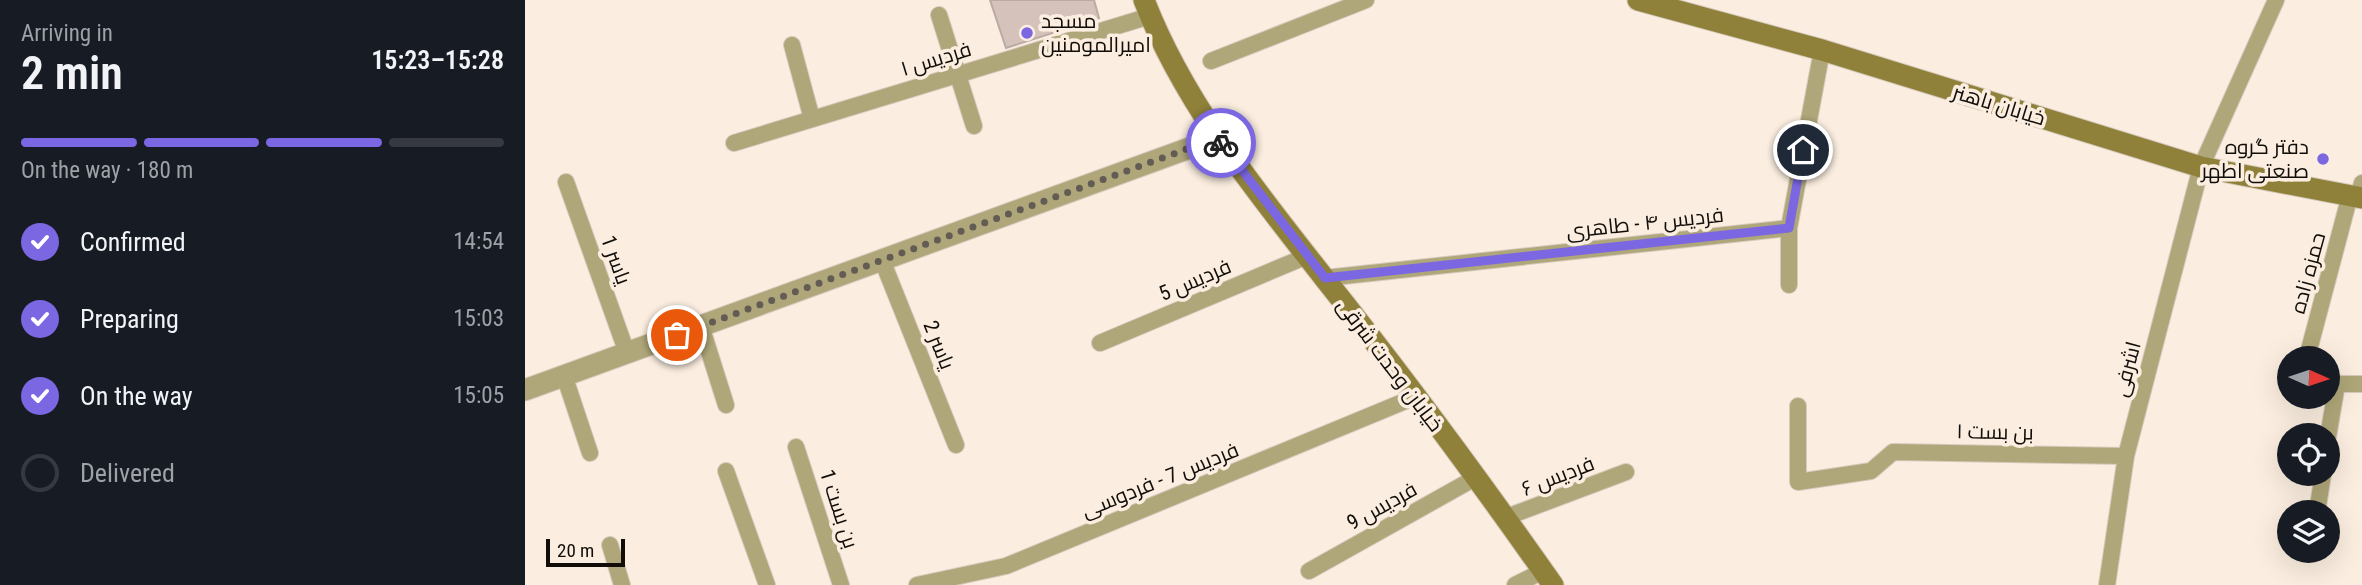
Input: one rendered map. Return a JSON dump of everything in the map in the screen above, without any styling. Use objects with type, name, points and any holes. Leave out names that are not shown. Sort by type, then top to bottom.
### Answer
[{"type":"main road","name":"خیابان باهنر","points":[[1638,0],[1822,50],[2201,167],[2358,193]]},
{"type":"main road","name":"خیابان وحدت شرقی","points":[[1147,8],[1179,73],[1217,138],[1415,397],[1548,578]]},
{"type":"street","points":[[525,390],[1217,138]]},
{"type":"lane","points":[[1211,61],[1366,0]]},
{"type":"lane","name":"اشرفی","points":[[2107,585],[2126,456],[2201,167],[2276,0]]},
{"type":"lane","name":"فردیس ۱","points":[[734,143],[958,75],[1147,8]]},
{"type":"lane","points":[[939,15],[974,126]]},
{"type":"lane","points":[[792,45],[812,119]]},
{"type":"lane","points":[[1789,285],[1789,228],[1822,50]]},
{"type":"lane","name":"یاسر 1","points":[[566,182],[627,352]]},
{"type":"lane","name":"حمزه زاده","points":[[2310,346],[2358,193]]},
{"type":"lane","name":"فردیس ۴ - طاهری","points":[[1325,278],[1789,228]]},
{"type":"lane","name":"فردیس 5","points":[[1100,343],[1307,256]]},
{"type":"lane","name":"یاسر 2","points":[[882,260],[956,445]]},
{"type":"lane","points":[[701,326],[726,405]]},
{"type":"lane","points":[[564,375],[590,453]]},
{"type":"lane","points":[[2340,380],[2362,384]]},
{"type":"lane","name":"فردیس 7 - فردوسی","points":[[916,585],[1006,566],[1415,397]]},
{"type":"lane","name":"بن بست ۱","points":[[1798,406],[1798,482],[1871,471],[1893,452],[2126,456]]},
{"type":"lane","name":"بن بست 1","points":[[796,447],[841,585]]},
{"type":"lane","points":[[726,471],[767,585]]},
{"type":"lane","name":"فردیس ۶","points":[[1504,518],[1626,472]]},
{"type":"lane","name":"فردیس 9","points":[[1309,571],[1475,478]]},
{"type":"lane","points":[[610,545],[622,585]]},
{"type":"lane","points":[[1515,585],[1548,578]]},
{"type":"building","name":"مسجد امیرالمومنین","points":[[990,0],[1094,0],[1099,18],[1006,48]]},
{"type":"way so far","points":[[677,335],[1217,138],[1221,143]]},
{"type":"place","name":"مسجد امیرالمومنین","points":[[1027,33]]},
{"type":"place","name":"دفتر گروه صنعتی اطهر","points":[[2323,159]]},
{"type":"route","points":[[1221,143],[1325,278],[1789,228],[1803,150]]}]
